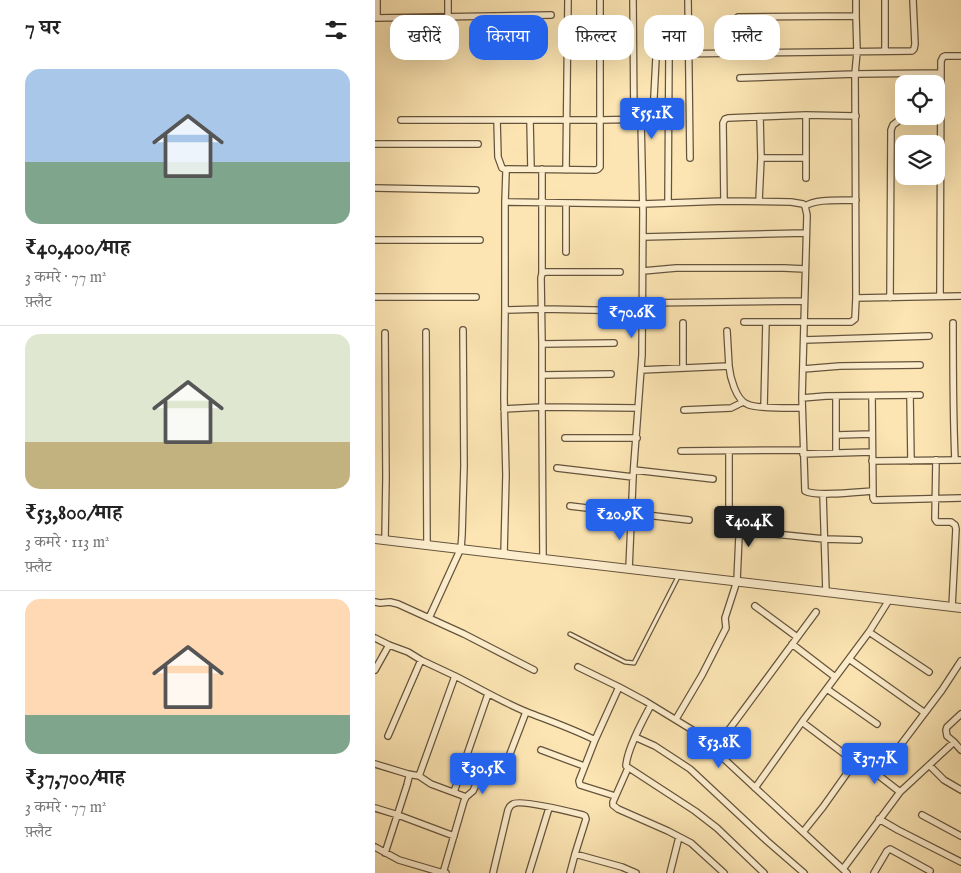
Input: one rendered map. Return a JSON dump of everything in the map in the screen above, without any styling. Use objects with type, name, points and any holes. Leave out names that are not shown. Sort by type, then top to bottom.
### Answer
[{"type":"street","points":[[377,0],[376,18],[390,18]]},
{"type":"street","points":[[448,0],[448,15]]},
{"type":"street","points":[[566,170],[568,0]]},
{"type":"street","points":[[497,120],[498,157],[502,168],[506,170],[596,170],[599,168],[601,164],[600,0]]},
{"type":"street","points":[[629,569],[641,370],[643,303],[643,204],[637,120],[633,0]]},
{"type":"street","points":[[688,0],[688,15]]},
{"type":"street","points":[[745,322],[853,321],[855,319],[855,74],[857,52],[855,16],[857,0]]},
{"type":"street","points":[[885,0],[885,51]]},
{"type":"street","points":[[780,52],[912,51],[915,44],[913,0]]},
{"type":"street","points":[[459,17],[551,15]]},
{"type":"street","points":[[780,17],[855,16]]},
{"type":"street","points":[[941,296],[941,61],[943,56],[961,56]]},
{"type":"street","points":[[401,120],[651,119],[653,116],[656,60]]},
{"type":"street","points":[[668,203],[669,60]]},
{"type":"street","points":[[689,60],[690,158]]},
{"type":"street","points":[[740,78],[941,73]]},
{"type":"street","points":[[890,298],[891,130],[893,125],[902,118],[903,74]]},
{"type":"street","points":[[805,178],[806,116]]},
{"type":"street","points":[[723,201],[724,121],[728,118],[856,116]]},
{"type":"street","points":[[759,201],[760,117]]},
{"type":"street","points":[[529,120],[531,169]]},
{"type":"street","points":[[375,144],[478,144]]},
{"type":"street","points":[[761,158],[806,158]]},
{"type":"street","points":[[504,554],[506,475],[504,409],[506,170]]},
{"type":"street","points":[[542,170],[543,558]]},
{"type":"street","points":[[375,188],[476,190]]},
{"type":"street","points":[[505,202],[643,204],[759,201],[791,202],[805,206],[819,202],[856,200]]},
{"type":"street","points":[[566,203],[566,252]]},
{"type":"street","points":[[805,206],[807,215],[802,398],[805,491],[823,494],[873,491]]},
{"type":"street","points":[[643,237],[806,233]]},
{"type":"street","points":[[375,240],[480,240]]},
{"type":"street","points":[[643,271],[676,268],[805,269]]},
{"type":"street","points":[[542,273],[620,272]]},
{"type":"street","points":[[375,296],[476,297]]},
{"type":"street","points":[[856,298],[961,296]]},
{"type":"street","points":[[643,303],[804,301]]},
{"type":"street","points":[[505,310],[642,311]]},
{"type":"street","points":[[764,406],[766,322]]},
{"type":"street","points":[[683,323],[683,368]]},
{"type":"street","points":[[872,460],[958,460],[953,403],[957,391],[953,373],[953,323]]},
{"type":"street","points":[[429,618],[461,548],[463,535],[463,330]]},
{"type":"street","points":[[727,330],[731,380],[743,402],[749,405],[802,408]]},
{"type":"street","points":[[426,332],[427,544]]},
{"type":"street","points":[[385,333],[385,540]]},
{"type":"street","points":[[804,340],[929,336]]},
{"type":"street","points":[[543,344],[614,343]]},
{"type":"street","points":[[803,369],[840,366],[920,365]]},
{"type":"street","points":[[641,370],[729,366]]},
{"type":"street","points":[[542,375],[611,374]]},
{"type":"street","points":[[910,395],[911,461]]},
{"type":"street","points":[[802,398],[920,395]]},
{"type":"street","points":[[836,396],[837,452]]},
{"type":"street","points":[[872,396],[873,498],[875,500],[961,498]]},
{"type":"street","points":[[684,410],[731,408],[743,402]]},
{"type":"street","points":[[504,409],[542,407],[638,408]]},
{"type":"street","points":[[837,435],[872,434]]},
{"type":"street","points":[[565,438],[637,438]]},
{"type":"street","points":[[681,451],[872,452]]},
{"type":"street","points":[[676,719],[702,675],[726,628],[725,620],[737,582],[740,532],[729,510],[729,451]]},
{"type":"street","points":[[936,460],[935,521],[951,522],[954,524],[958,535],[958,556],[952,607]]},
{"type":"street","points":[[557,468],[713,479]]},
{"type":"street","points":[[823,494],[826,592]]},
{"type":"street","points":[[570,506],[689,520]]},
{"type":"street","points":[[740,532],[859,540]]},
{"type":"street","points":[[375,539],[961,608]]},
{"type":"street","points":[[755,788],[869,632],[889,600]]},
{"type":"street","points":[[375,602],[393,602],[534,670]]},
{"type":"street","points":[[755,606],[797,637]]},
{"type":"street","points":[[714,750],[816,612]]},
{"type":"street","points":[[869,632],[929,672]]},
{"type":"street","points":[[375,638],[408,652],[488,694],[595,740]]},
{"type":"street","points":[[792,644],[835,677]]},
{"type":"street","points":[[375,670],[389,645]]},
{"type":"street","points":[[849,659],[925,713]]},
{"type":"street","points":[[388,736],[421,660]]},
{"type":"street","points":[[878,775],[925,713],[961,661]]},
{"type":"street","points":[[578,668],[619,687],[694,731],[845,871],[879,819],[900,792],[954,742]]},
{"type":"street","points":[[419,776],[455,676]]},
{"type":"street","points":[[615,796],[581,785],[579,781],[619,687]]},
{"type":"street","points":[[827,689],[877,724]]},
{"type":"street","points":[[454,792],[488,694]]},
{"type":"street","points":[[651,705],[635,737],[626,766],[695,811],[717,828],[765,873]]},
{"type":"street","points":[[508,759],[527,712]]},
{"type":"street","points":[[961,714],[946,730],[947,736],[961,750]]},
{"type":"street","points":[[802,722],[855,762],[864,764],[900,792]]},
{"type":"street","points":[[635,737],[655,746],[690,769],[804,873]]},
{"type":"street","points":[[541,750],[584,766]]},
{"type":"street","points":[[803,832],[855,762]]},
{"type":"street","points":[[375,764],[419,776],[431,784],[465,797]]},
{"type":"street","points":[[929,765],[944,780],[961,790]]},
{"type":"street","points":[[628,768],[613,803],[618,809],[691,842],[724,873]]},
{"type":"street","points":[[385,853],[407,785],[408,774]]},
{"type":"street","points":[[375,847],[406,862],[444,873],[465,797],[473,791],[480,776]]},
{"type":"street","points":[[493,873],[508,810],[513,804],[522,802],[585,816],[570,873]]},
{"type":"street","points":[[375,808],[398,814],[454,836]]},
{"type":"street","points":[[529,873],[549,808]]},
{"type":"street","points":[[922,815],[961,836]]},
{"type":"street","points":[[879,819],[961,862]]},
{"type":"street","points":[[670,873],[679,837]]},
{"type":"street","points":[[874,873],[890,849],[930,871]]},
{"type":"street","points":[[575,854],[637,873]]},
{"type":"lane","points":[[570,634],[625,662],[634,663],[679,575]]}]
